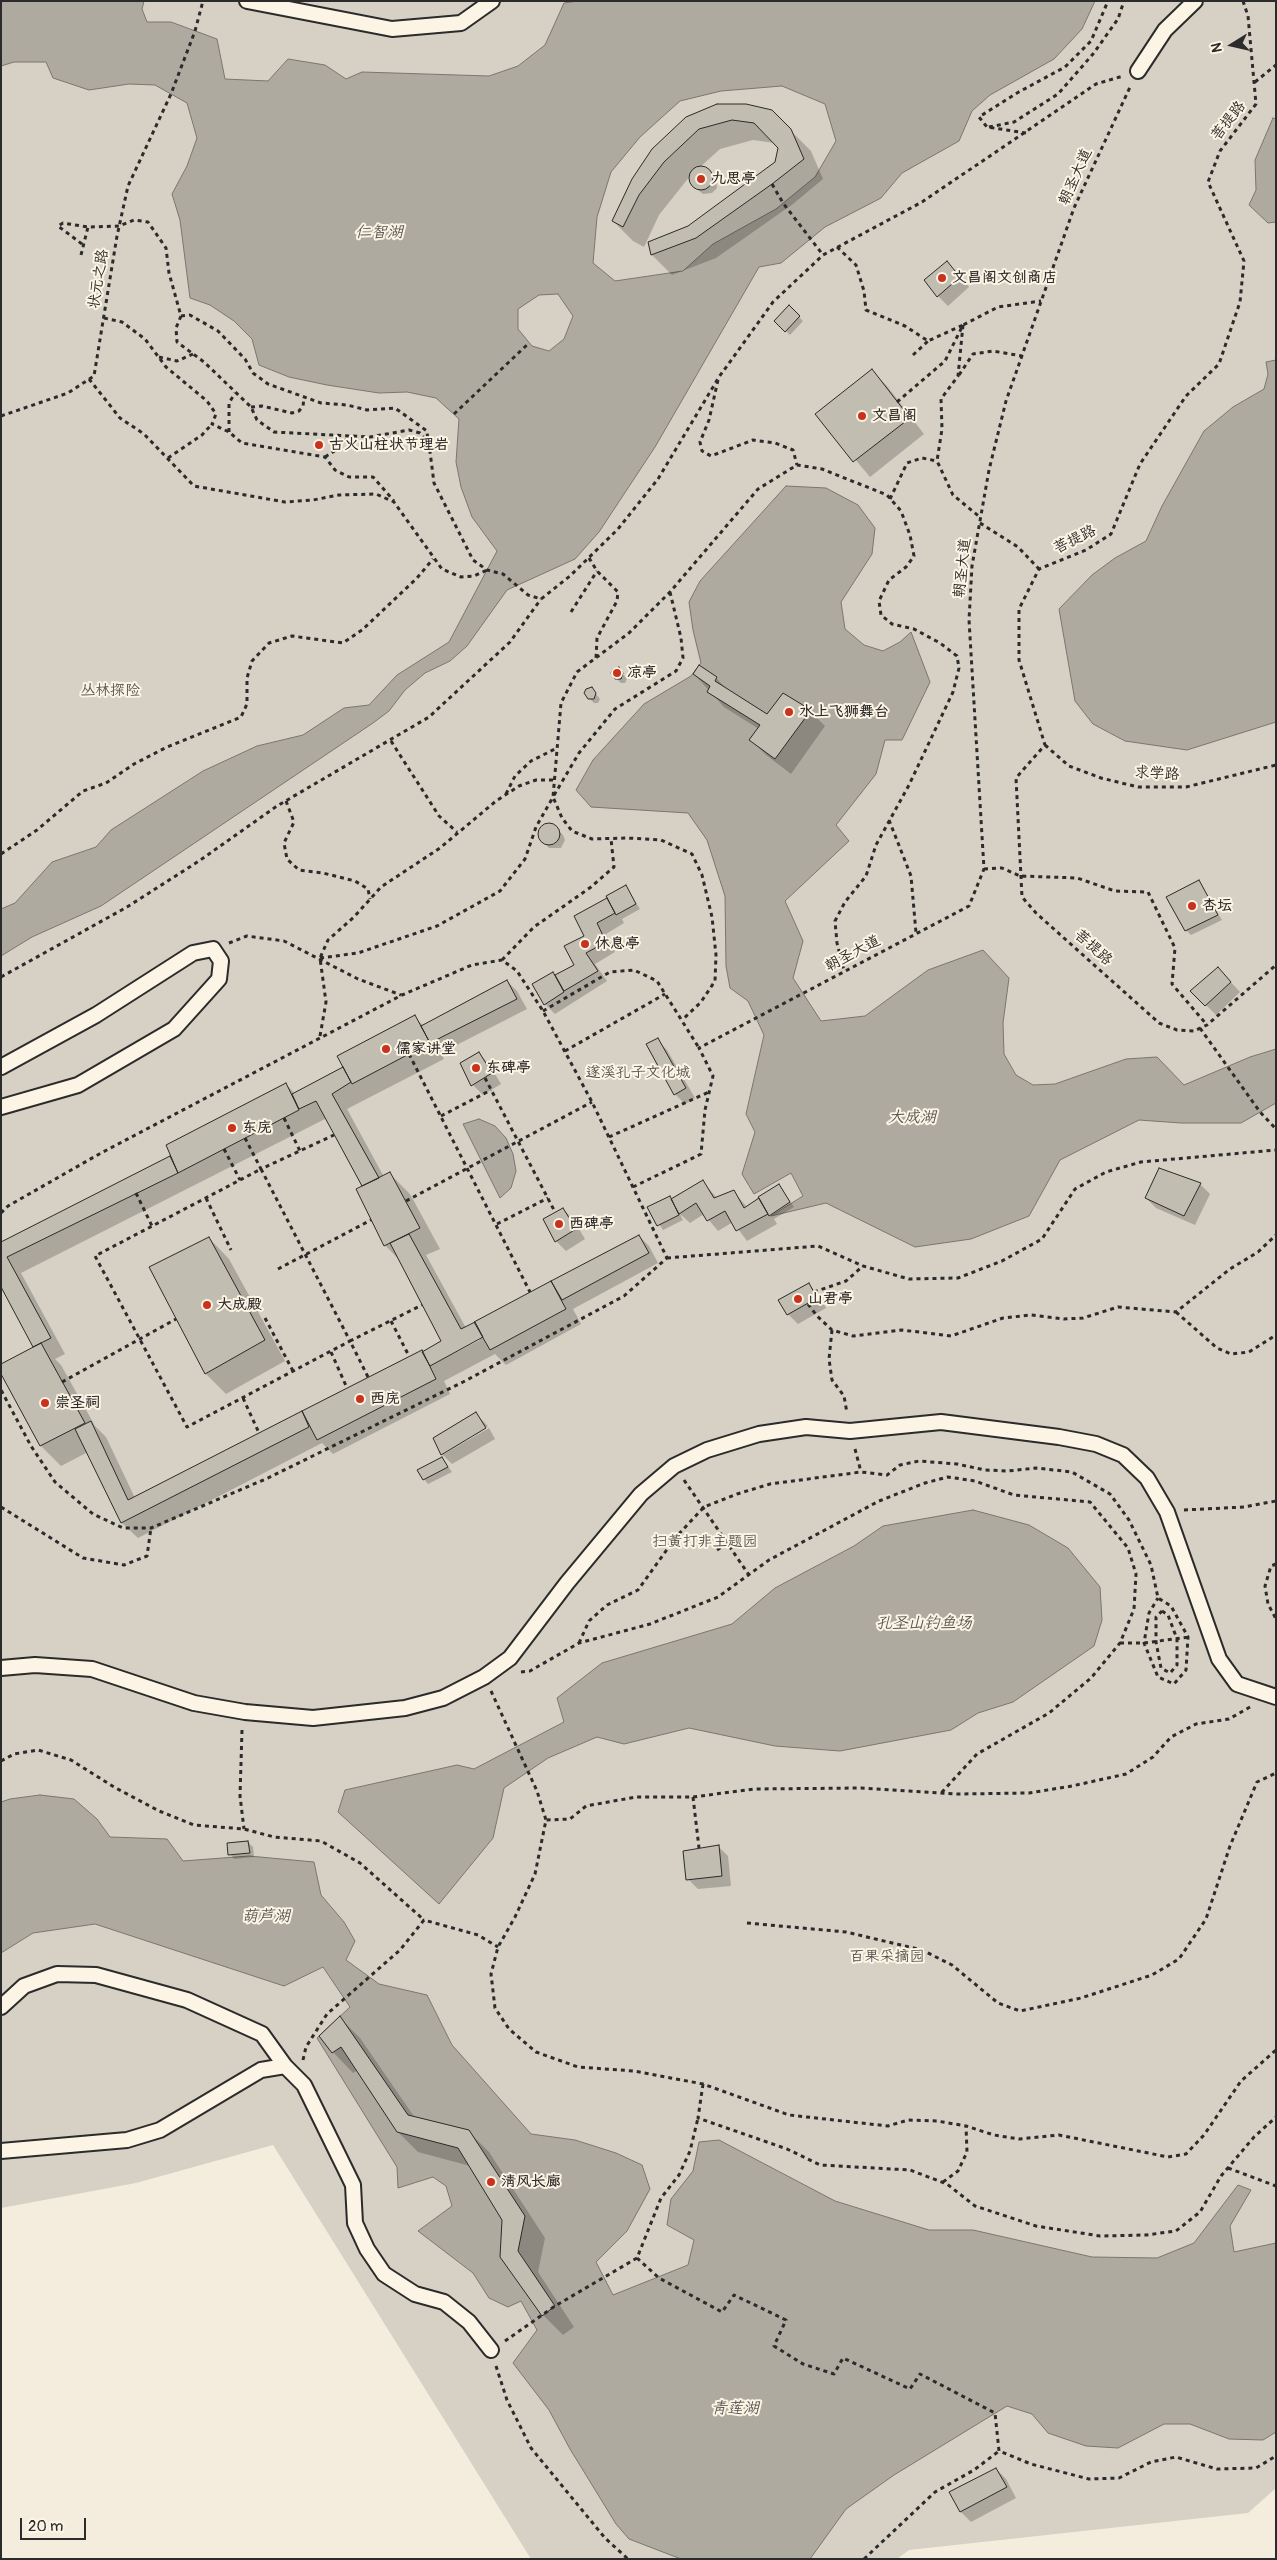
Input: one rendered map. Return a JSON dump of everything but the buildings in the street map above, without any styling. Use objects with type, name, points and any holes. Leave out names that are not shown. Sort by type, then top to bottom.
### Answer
[{"type":"lane","points":[[247,1],[392,29],[461,23],[492,1]]},
{"type":"lane","points":[[1138,71],[1165,30],[1194,1]]},
{"type":"lane","points":[[1,1067],[96,1015],[193,953],[213,950],[221,961],[219,979],[174,1030],[78,1085],[1,1107]]},
{"type":"lane","points":[[1,1668],[35,1665],[92,1669],[194,1703],[244,1712],[314,1718],[405,1708],[443,1698],[484,1677],[510,1658],[567,1583],[641,1494],[674,1466],[707,1450],[759,1434],[806,1427],[850,1431],[941,1422],[1096,1444],[1123,1455],[1148,1478],[1167,1512],[1220,1659],[1237,1684],[1271,1696]]},
{"type":"lane","points":[[1,2007],[24,1986],[56,1974],[96,1975],[187,2000],[262,2034],[285,2066],[304,2085],[353,2185],[355,2223],[367,2249],[384,2274],[415,2294],[444,2302],[469,2322],[491,2350]]},
{"type":"lane","points":[[1,2151],[127,2140],[160,2130],[261,2070],[285,2066]]},
{"type":"path","name":"状元之路","points":[[89,379],[94,376],[119,226],[128,186],[171,94],[195,31],[203,1]]},
{"type":"path","points":[[1027,133],[986,127],[979,117],[1016,93],[1065,67],[1091,40],[1108,1]]},
{"type":"path","points":[[986,127],[1014,122],[1058,94],[1093,54],[1118,19],[1124,1]]},
{"type":"path","name":"菩提路","points":[[1039,569],[1086,550],[1112,534],[1140,464],[1186,396],[1219,364],[1240,302],[1244,261],[1208,182],[1220,151],[1256,104],[1248,16],[1243,1]]},
{"type":"path","points":[[1254,83],[1276,65]]},
{"type":"path","points":[[1,977],[127,906],[286,801],[429,717],[472,680],[510,642],[540,599],[570,576],[618,529],[658,479],[719,377],[773,302],[823,255],[922,202],[1027,133],[1096,84],[1138,71]]},
{"type":"path","name":"朝圣大道","points":[[699,1048],[969,906],[984,869],[970,620],[972,566],[989,470],[1006,401],[1074,208],[1138,71]]},
{"type":"path","points":[[772,184],[783,203],[823,255]]},
{"type":"path","points":[[82,244],[58,226],[63,222],[88,227],[119,226],[134,220],[148,222],[160,236],[166,248],[169,273],[181,316],[176,328],[177,342],[194,354],[251,407],[257,420],[274,432],[370,437],[408,430],[420,433],[429,444]]},
{"type":"path","points":[[81,255],[82,244],[88,227]]},
{"type":"path","points":[[837,247],[856,266],[864,291],[866,310],[905,326],[928,342]]},
{"type":"path","points":[[913,355],[928,342],[998,306],[1041,301]]},
{"type":"path","points":[[181,316],[190,315],[218,331],[245,359],[253,373],[268,384],[321,403],[347,405],[367,410],[396,408],[426,431],[434,484],[473,560],[488,570],[503,574],[528,595],[540,599]]},
{"type":"path","points":[[104,318],[122,322],[145,339],[166,367],[208,401],[216,414],[212,424],[202,435],[168,458]]},
{"type":"path","points":[[958,376],[963,324]]},
{"type":"path","points":[[897,402],[945,361],[963,324]]},
{"type":"path","points":[[454,414],[529,343]]},
{"type":"path","points":[[981,518],[953,495],[937,461],[942,429],[941,399],[973,354],[993,351],[1022,356]]},
{"type":"path","points":[[158,357],[177,361],[194,354]]},
{"type":"path","points":[[719,377],[709,420],[700,442],[702,451],[711,456],[753,440],[775,442],[793,450],[797,465]]},
{"type":"path","points":[[1,416],[68,393],[89,379],[120,418],[144,434],[194,486],[216,492],[286,502],[362,493],[376,494],[394,502]]},
{"type":"path","points":[[229,432],[229,403],[235,393]]},
{"type":"path","points":[[251,407],[262,406],[292,413],[299,411],[303,406],[304,398]]},
{"type":"path","points":[[212,424],[229,432],[242,443],[324,457],[336,450],[350,436]]},
{"type":"path","points":[[324,457],[335,470],[349,477],[373,477],[394,502],[442,570],[461,576],[474,576],[488,570]]},
{"type":"path","points":[[890,499],[907,463],[922,458],[937,461]]},
{"type":"path","points":[[682,1020],[701,1002],[715,980],[716,955],[712,917],[702,876],[692,854],[661,840],[592,839],[572,831],[562,818],[553,797],[561,703],[577,672],[629,633],[670,592],[758,489],[797,465],[822,469],[887,496],[901,511],[910,535],[914,556],[906,567],[889,580],[879,601],[881,615],[892,624],[914,629],[940,642],[957,656],[960,668],[953,692],[910,785],[876,845],[866,876],[844,902],[835,921],[837,943],[844,971]]},
{"type":"path","points":[[980,523],[1018,547],[1039,569],[1019,609],[1019,660],[1045,745]]},
{"type":"path","points":[[589,558],[597,571],[618,592],[617,601],[597,638],[596,658]]},
{"type":"path","points":[[1,854],[37,830],[83,791],[106,783],[134,764],[167,747],[241,717],[247,704],[247,678],[252,661],[269,643],[292,636],[342,643],[362,630],[417,578],[433,559]]},
{"type":"path","points":[[571,612],[597,571]]},
{"type":"path","points":[[320,958],[358,953],[437,926],[500,891],[526,859],[536,828],[579,752],[615,709],[676,671],[683,658],[681,638],[670,592]]},
{"type":"path","points":[[391,741],[439,816],[457,832]]},
{"type":"path","name":"菩提路","points":[[1045,745],[1016,778],[1022,897],[1036,914],[1159,1022],[1177,1030],[1194,1031],[1206,1025]]},
{"type":"path","name":"求学路","points":[[1045,745],[1069,766],[1100,778],[1138,787],[1186,787],[1276,765]]},
{"type":"path","points":[[506,794],[514,776],[531,761],[557,748]]},
{"type":"path","points":[[320,1037],[326,1002],[320,958],[328,940],[382,887],[440,848],[457,832],[506,794],[519,786],[536,780],[554,780]]},
{"type":"path","points":[[286,801],[294,822],[284,843],[287,859],[299,870],[323,873],[355,881],[368,889],[370,900]]},
{"type":"path","points":[[889,820],[911,876],[916,933]]},
{"type":"path","points":[[1,1213],[8,1206],[101,1153],[402,995],[472,965],[502,960],[534,927],[591,887],[614,866],[611,839]]},
{"type":"path","points":[[984,869],[1002,868],[1020,876],[1076,878],[1115,891],[1148,892],[1175,948],[1172,984],[1206,1025],[1276,965]]},
{"type":"path","points":[[213,950],[247,936],[284,941],[358,979],[402,995]]},
{"type":"path","points":[[502,960],[517,971],[543,1010],[592,1102],[667,1258]]},
{"type":"path","points":[[543,1010],[610,972],[634,970],[657,981],[699,1048],[713,1076],[705,1110],[701,1154],[633,1186]]},
{"type":"path","points":[[565,1051],[666,994]]},
{"type":"path","points":[[1200,1028],[1227,1068],[1276,1130]]},
{"type":"path","points":[[410,1054],[530,1292]]},
{"type":"path","points":[[485,1078],[555,1212]]},
{"type":"path","points":[[441,1116],[491,1090]]},
{"type":"path","points":[[609,1137],[709,1092]]},
{"type":"path","points":[[406,1201],[592,1102]]},
{"type":"path","points":[[284,1118],[300,1151]]},
{"type":"path","points":[[334,1135],[261,1169],[95,1256],[141,1338],[187,1427],[422,1305]]},
{"type":"path","points":[[245,1138],[306,1253],[368,1377]]},
{"type":"path","points":[[224,1149],[240,1180]]},
{"type":"path","points":[[1,1390],[31,1446],[56,1482],[93,1514],[123,1528],[150,1528],[268,1478],[462,1382],[624,1296],[667,1258],[818,1246],[863,1266],[910,1279],[958,1278],[1002,1261],[1042,1239],[1075,1189],[1106,1172],[1140,1162],[1276,1150]]},
{"type":"path","points":[[136,1193],[152,1226]]},
{"type":"path","points":[[206,1198],[231,1250]]},
{"type":"path","points":[[497,1224],[548,1198]]},
{"type":"path","points":[[1,1206],[8,1206]]},
{"type":"path","points":[[278,1269],[371,1220]]},
{"type":"path","points":[[1176,1312],[1230,1269],[1258,1252],[1276,1235]]},
{"type":"path","points":[[814,1292],[846,1282],[863,1266]]},
{"type":"path","points":[[808,1304],[817,1316],[832,1330],[853,1336],[902,1330],[951,1336],[1003,1318],[1031,1315],[1064,1319],[1083,1318],[1118,1307],[1176,1312],[1218,1348],[1232,1354],[1249,1352],[1276,1335]]},
{"type":"path","points":[[265,1318],[293,1371]]},
{"type":"path","points":[[62,1382],[176,1319]]},
{"type":"path","points":[[391,1321],[409,1356]]},
{"type":"path","points":[[832,1330],[829,1358],[832,1380],[844,1396],[850,1431],[862,1472]]},
{"type":"path","points":[[330,1352],[347,1388]]},
{"type":"path","points":[[243,1398],[260,1433]]},
{"type":"path","points":[[579,1643],[589,1621],[607,1605],[638,1590],[676,1537],[704,1507],[770,1484],[862,1472],[887,1475],[900,1465],[918,1461],[957,1464],[985,1470],[1008,1471],[1036,1468],[1072,1472],[1110,1494],[1129,1520],[1151,1565],[1158,1598],[1149,1613],[1144,1643],[1158,1677],[1174,1684],[1186,1670],[1188,1637],[1171,1606],[1158,1598]]},
{"type":"path","points":[[674,1466],[704,1507],[748,1575]]},
{"type":"path","points":[[941,1793],[977,1754],[1049,1713],[1091,1678],[1120,1643],[1134,1609],[1136,1574],[1128,1548],[1090,1502],[1014,1495],[975,1481],[948,1477],[925,1483],[879,1501],[769,1560],[718,1597],[650,1624],[579,1643],[530,1671],[484,1677],[537,1791],[546,1820],[536,1874],[498,1947],[492,1974],[495,2008],[509,2029],[536,2052],[578,2067],[634,2071],[703,2084],[789,2115],[888,2126],[908,2120],[937,2121],[1019,2139],[1059,2136],[1168,2157],[1186,2154],[1204,2135],[1241,2081],[1276,2050]]},
{"type":"path","points":[[1167,1512],[1202,1508],[1244,1507],[1276,1502]]},
{"type":"path","points":[[1,1507],[83,1558],[124,1565],[147,1556],[150,1528]]},
{"type":"path","points":[[718,1550],[737,1536]]},
{"type":"path","points":[[1276,1564],[1271,1566],[1265,1586],[1268,1604],[1276,1619]]},
{"type":"path","points":[[1162,1611],[1168,1616],[1177,1639],[1177,1665],[1170,1673],[1161,1668],[1156,1642],[1156,1617],[1162,1611]]},
{"type":"path","points":[[1120,1643],[1156,1642],[1211,1634]]},
{"type":"path","points":[[546,1820],[570,1819],[586,1806],[636,1797],[693,1797],[754,1789],[861,1788],[941,1793],[1029,1793],[1072,1786],[1126,1774],[1153,1757],[1171,1737],[1196,1724],[1235,1716],[1271,1696]]},
{"type":"path","points":[[244,1712],[240,1756],[240,1796],[244,1829]]},
{"type":"path","points":[[1,1761],[14,1754],[38,1750],[71,1760],[114,1787],[159,1811],[194,1825],[244,1829],[274,1837],[321,1841],[360,1863],[424,1920],[478,1936],[498,1947]]},
{"type":"path","points":[[747,1923],[846,1932],[922,1950],[952,1965],[998,2003],[1020,2011],[1081,1998],[1152,1975],[1179,1959],[1206,1919],[1230,1846],[1257,1782],[1276,1773]]},
{"type":"path","points":[[693,1797],[699,1848]]},
{"type":"path","points":[[298,2078],[306,2047],[327,2014],[344,1998],[371,1978],[400,1950],[424,1920]]},
{"type":"path","points":[[628,2559],[605,2538],[531,2448],[507,2400],[491,2350],[554,2306],[637,2258],[660,2198],[679,2175],[690,2151],[698,2118],[703,2084]]},
{"type":"path","points":[[698,2118],[787,2149],[820,2165],[910,2170],[943,2183],[975,2206],[1036,2226],[1100,2236],[1146,2235],[1176,2231],[1200,2212],[1228,2168],[1254,2137],[1276,2117]]},
{"type":"path","points":[[943,2183],[958,2171],[967,2152],[966,2126]]},
{"type":"path","points":[[1228,2168],[1276,2186]]},
{"type":"path","points":[[637,2258],[659,2278],[722,2312],[734,2295],[786,2320],[774,2346],[804,2364],[834,2374],[843,2358],[910,2389],[920,2374],[995,2414],[999,2451]]},
{"type":"path","points":[[999,2451],[1032,2464],[1089,2479],[1119,2478],[1151,2462],[1176,2457],[1217,2469],[1256,2468],[1276,2456]]},
{"type":"path","points":[[864,2559],[935,2492],[974,2470],[999,2451]]},
{"type":"green space","name":"遂溪孔子文化城","points":[[1,1],[1276,1],[1276,2488],[1248,2513],[909,2550],[897,2559],[531,2559],[273,2145],[136,2183],[1,2208]]},
{"type":"water","name":"仁智湖","points":[[1,1],[144,1],[142,9],[147,22],[171,22],[217,39],[225,79],[268,81],[288,59],[325,65],[346,79],[362,72],[489,76],[518,66],[545,45],[564,3],[578,1],[1095,1],[1082,29],[1054,59],[990,95],[972,111],[959,141],[902,173],[881,198],[825,227],[781,263],[759,267],[655,447],[599,532],[575,559],[507,590],[467,646],[450,661],[425,673],[405,690],[389,711],[373,723],[101,906],[32,937],[1,956],[1,909],[15,903],[52,862],[96,847],[111,830],[203,771],[257,746],[303,735],[344,708],[369,705],[397,675],[449,642],[497,551],[472,517],[461,487],[456,462],[459,419],[436,398],[407,392],[379,393],[327,385],[289,377],[259,365],[252,339],[234,321],[210,305],[190,298],[180,220],[172,194],[187,166],[197,138],[187,103],[155,85],[129,84],[89,90],[53,78],[46,62],[14,62],[1,66]],"holes":[[[782,86],[825,104],[836,141],[815,177],[776,209],[713,244],[683,271],[615,281],[593,263],[597,217],[611,172],[640,137],[680,101],[721,91]],[[558,294],[573,316],[564,339],[549,351],[532,346],[518,329],[518,309],[539,295]]]},
{"type":"water","points":[[1273,118],[1276,119],[1276,222],[1268,223],[1249,205],[1256,190],[1255,160]]},
{"type":"water","points":[[1276,360],[1276,722],[1187,750],[1125,741],[1093,724],[1075,701],[1059,609],[1092,575],[1115,558],[1146,541],[1162,506],[1204,431],[1233,407],[1264,389],[1268,374],[1266,362]]},
{"type":"water","name":"大成湖","points":[[786,486],[826,488],[858,505],[875,528],[872,554],[841,602],[845,629],[864,645],[883,651],[900,642],[911,632],[930,682],[902,740],[885,740],[876,774],[836,825],[849,841],[785,901],[803,941],[793,978],[821,1021],[865,1016],[928,970],[983,950],[1009,978],[1003,1023],[1004,1054],[1016,1075],[1033,1085],[1055,1084],[1126,1059],[1157,1057],[1184,1085],[1250,1057],[1276,1049],[1276,1103],[1241,1123],[1181,1123],[1139,1120],[1060,1160],[1029,1216],[971,1239],[915,1247],[826,1203],[771,1216],[803,1196],[791,1173],[754,1194],[742,1174],[755,1132],[746,1114],[764,1035],[748,1001],[730,988],[726,966],[725,896],[707,840],[688,813],[591,807],[576,790],[593,760],[644,704],[691,676],[701,663],[689,602],[700,581]]},
{"type":"water","points":[[479,1119],[495,1126],[506,1138],[513,1154],[516,1171],[511,1188],[500,1198],[463,1124]]},
{"type":"water","name":"孔圣山钓鱼场","points":[[973,1510],[1029,1525],[1068,1548],[1100,1587],[1102,1620],[1094,1646],[1013,1702],[978,1713],[951,1730],[840,1751],[775,1746],[689,1728],[624,1744],[597,1737],[548,1758],[504,1788],[493,1838],[439,1904],[338,1812],[345,1790],[457,1765],[474,1769],[564,1722],[557,1698],[602,1663],[732,1624],[775,1588],[854,1546],[883,1526]]},
{"type":"water","name":"青莲湖","points":[[40,1795],[74,1799],[97,1819],[110,1837],[167,1839],[183,1861],[249,1856],[314,1862],[321,1895],[344,1922],[355,1941],[346,1960],[379,1984],[427,1995],[452,2045],[531,2134],[575,2140],[616,2153],[642,2165],[650,2189],[627,2231],[596,2262],[613,2295],[688,2265],[694,2240],[667,2225],[671,2199],[693,2171],[699,2142],[719,2140],[835,2201],[929,2230],[973,2230],[1092,2257],[1157,2258],[1194,2243],[1238,2185],[1251,2190],[1230,2226],[1234,2252],[1276,2243],[1276,2432],[1263,2440],[1229,2439],[1190,2424],[1164,2424],[1118,2448],[1086,2446],[1048,2433],[1032,2414],[1007,2406],[894,2475],[846,2509],[810,2559],[681,2559],[629,2539],[616,2524],[570,2449],[549,2410],[513,2363],[537,2330],[521,2301],[508,2307],[489,2298],[473,2273],[418,2231],[452,2206],[446,2186],[433,2177],[398,2188],[397,2167],[317,2038],[350,2007],[323,1967],[284,1986],[95,1924],[33,1933],[1,1953],[1,1802]]},
{"type":"place","name":"九思亭","points":[[701,179]]},
{"type":"place","name":"文昌阁文创商店","points":[[942,278]]},
{"type":"place","name":"文昌阁","points":[[862,416]]},
{"type":"place","name":"古火山柱状节理岩","points":[[319,445]]},
{"type":"place","name":"凉亭","points":[[617,673]]},
{"type":"place","name":"水上飞狮舞台","points":[[789,712]]},
{"type":"place","name":"杏坛","points":[[1192,906]]},
{"type":"place","name":"休息亭","points":[[585,944]]},
{"type":"place","name":"儒家讲堂","points":[[386,1049]]},
{"type":"place","name":"东碑亭","points":[[476,1068]]},
{"type":"place","name":"东庑","points":[[232,1128]]},
{"type":"place","name":"西碑亭","points":[[559,1224]]},
{"type":"place","name":"山君亭","points":[[798,1299]]},
{"type":"place","name":"大成殿","points":[[207,1305]]},
{"type":"place","name":"西庑","points":[[360,1399]]},
{"type":"place","name":"崇圣祠","points":[[45,1403]]},
{"type":"place","name":"清风长廊","points":[[491,2182]]},
{"type":"park label","name":"丛林探险","points":[[110,691]]},
{"type":"park label","name":"扫黄打非主题园","points":[[705,1542]]},
{"type":"park label","name":"百果采摘园","points":[[887,1957]]},
{"type":"water label","name":"葫芦湖","points":[[266,1917]]}]
